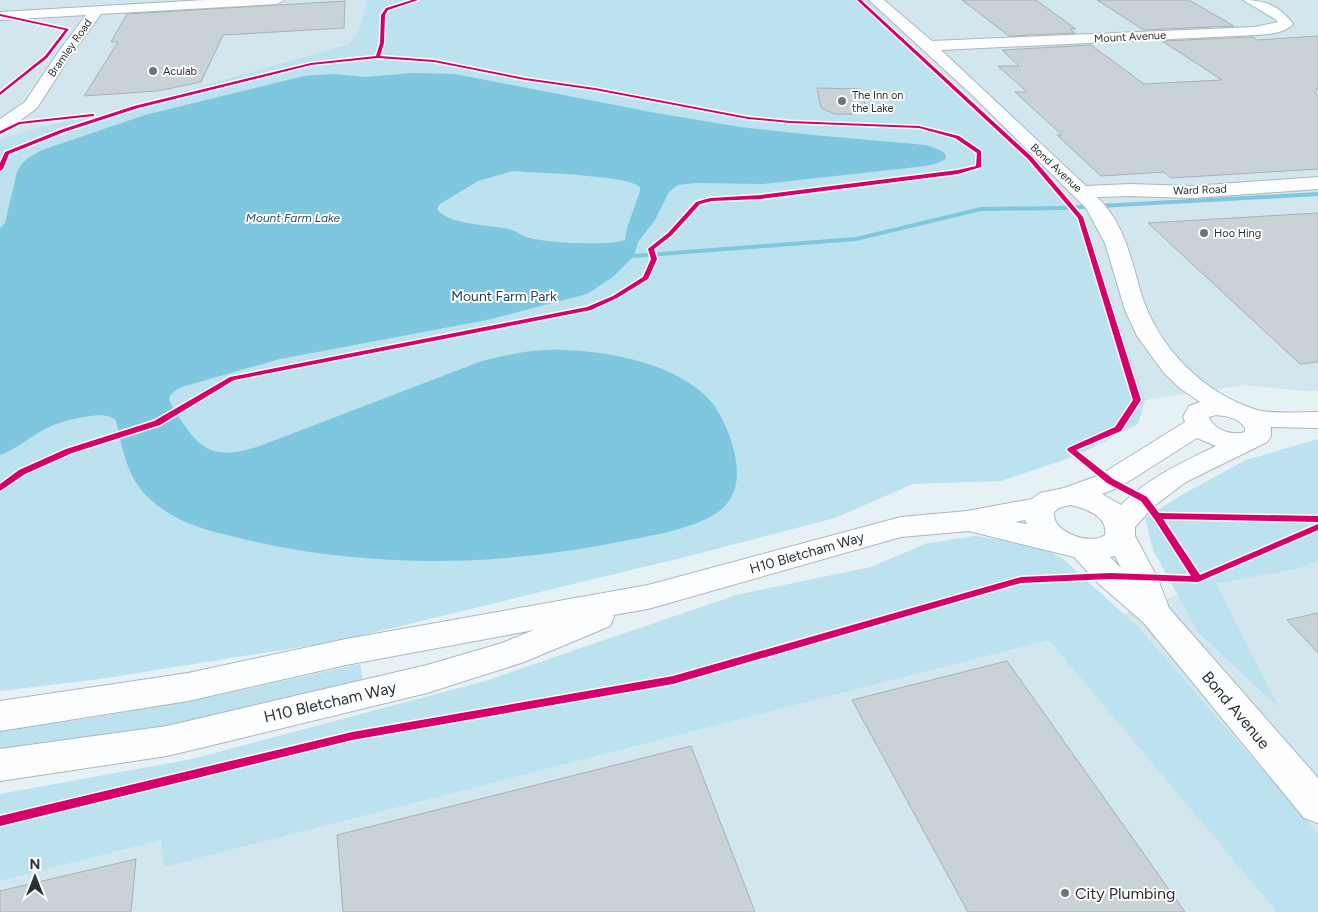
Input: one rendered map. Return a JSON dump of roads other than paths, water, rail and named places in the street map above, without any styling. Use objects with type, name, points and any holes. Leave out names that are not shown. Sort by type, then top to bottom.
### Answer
[{"type":"street","name":"Bramley Road","points":[[0,127],[31,105],[63,56],[97,10],[277,0]]},
{"type":"street","name":"Bond Avenue","points":[[876,0],[928,46],[1091,202],[1107,223],[1121,252],[1136,311],[1158,349],[1179,375],[1226,408]]},
{"type":"street","name":"Mount Avenue","points":[[928,46],[1255,31],[1274,29],[1286,24],[1280,16],[1250,0]]},
{"type":"street","points":[[0,16],[97,10]]},
{"type":"street","name":"Ward Road","points":[[1091,202],[1130,190],[1192,192],[1318,183]]},
{"type":"street","name":"Bond Avenue","points":[[1179,375],[1198,420]]},
{"type":"street","points":[[1253,432],[1235,410],[1226,408],[1203,409],[1198,420],[1152,456],[1110,481],[1070,496],[1058,497],[1047,501],[1040,507],[1038,513],[1042,528],[1072,546],[1108,548],[1116,543],[1120,530],[1144,499],[1176,476],[1253,432],[1318,421]]},
{"type":"street","points":[[1198,420],[1212,435],[1221,439],[1241,442],[1253,432]]},
{"type":"street","points":[[1070,496],[1089,500],[1106,508],[1115,516],[1120,530]]},
{"type":"street","name":"H10 Bletcham Way","points":[[0,716],[188,687],[346,652],[648,597],[901,527],[967,521],[1040,507]]},
{"type":"street","name":"H10 Bletcham Way","points":[[967,521],[1072,546]]},
{"type":"street","name":"Bond Avenue","points":[[1120,530],[1155,614]]},
{"type":"street","name":"Bond Avenue","points":[[1072,546],[1155,614],[1318,806]]},
{"type":"street","name":"H10 Bletcham Way","points":[[0,765],[167,741],[427,679],[512,653],[648,597]]},
{"type":"water","name":"Mount Farm Lake","points":[[412,73],[455,74],[656,113],[740,127],[926,145],[942,151],[946,155],[945,160],[917,167],[763,184],[696,183],[678,185],[669,192],[655,220],[638,242],[634,256],[614,276],[587,294],[487,320],[280,359],[185,386],[173,392],[169,399],[174,410],[192,436],[208,448],[216,452],[225,453],[257,447],[482,361],[498,357],[544,350],[565,350],[611,355],[635,360],[658,367],[698,389],[717,409],[734,451],[737,474],[735,489],[728,503],[713,515],[690,525],[640,538],[536,555],[442,561],[349,557],[256,542],[222,534],[177,518],[154,503],[137,483],[126,461],[116,420],[107,416],[89,416],[56,424],[0,455],[0,228],[5,223],[17,172],[21,165],[28,158],[42,150],[145,115],[304,76],[333,74],[365,77]],"holes":[[[513,171],[600,177],[632,183],[640,187],[625,240],[606,243],[538,240],[509,229],[459,221],[442,214],[437,209],[440,204],[478,181]]]},
{"type":"waterway","points":[[634,256],[856,239],[981,209],[1063,208],[1318,194]]},
{"type":"place","name":"Aculab","points":[[153,71]]},
{"type":"place","name":"The Inn on the Lake","points":[[842,101]]},
{"type":"place","name":"Hoo Hing","points":[[1204,233]]},
{"type":"place","name":"City Plumbing","points":[[1065,893]]},
{"type":"park label","name":"Mount Farm Park","points":[[504,296]]}]
